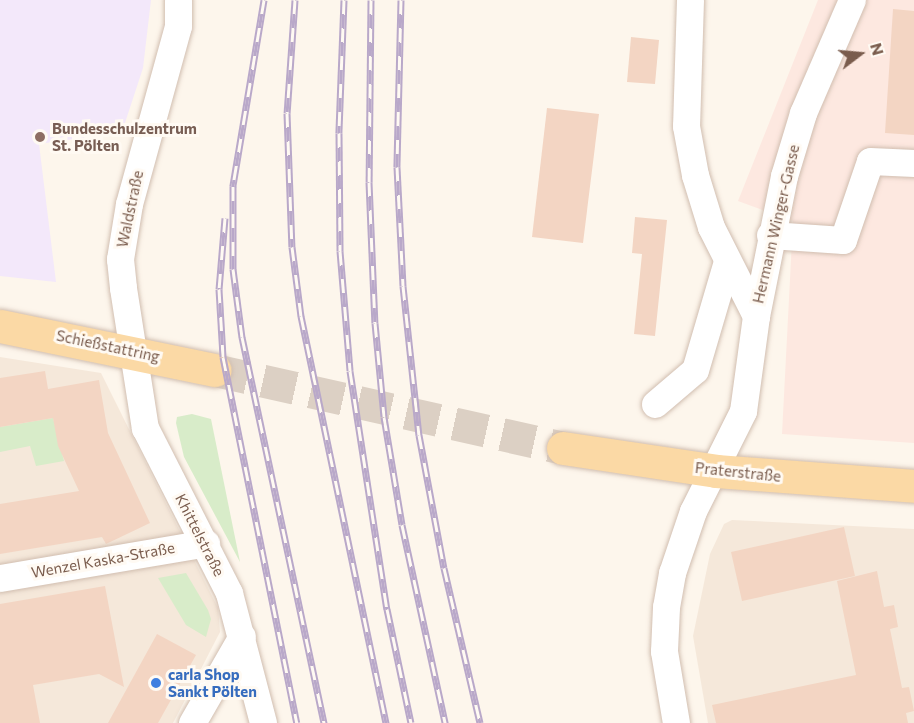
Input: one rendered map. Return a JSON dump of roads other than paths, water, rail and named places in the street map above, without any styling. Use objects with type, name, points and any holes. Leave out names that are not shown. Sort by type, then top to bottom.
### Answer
[{"type":"main road","name":"Schießstattring","points":[[0,326],[133,351],[215,370]]},
{"type":"main road","name":"Praterstraße","points":[[563,448],[716,471],[914,486]]},
{"type":"street","name":"Waldstraße","points":[[133,351],[120,259],[129,204],[178,26],[178,0]]},
{"type":"street","name":"Hermann Winger-Gasse","points":[[690,0],[687,126],[695,175],[727,261],[756,316]]},
{"type":"street","name":"Hermann Winger-Gasse","points":[[676,723],[664,651],[666,607],[672,573],[693,511],[716,471],[743,411],[770,235],[803,113],[852,0]]},
{"type":"street","points":[[770,235],[843,240],[870,161],[914,163]]},
{"type":"street","points":[[655,404],[695,370],[727,261]]},
{"type":"street","name":"Khittelstraße","points":[[133,351],[145,428],[206,543],[229,593],[242,636],[262,723]]},
{"type":"street","name":"Wenzel Kaska-Straße","points":[[0,578],[206,543]]},
{"type":"street","points":[[192,723],[242,636]]},
{"type":"tunnel","points":[[215,370],[563,448]]},
{"type":"railway","points":[[264,0],[233,186],[233,269],[242,337],[324,723]]},
{"type":"railway","points":[[295,0],[287,113],[292,247],[301,316],[386,723]]},
{"type":"railway","points":[[344,0],[339,133],[340,251],[350,371],[387,609],[411,723]]},
{"type":"railway","points":[[371,0],[369,182],[375,323],[384,417],[402,525],[445,723]]},
{"type":"railway","points":[[401,0],[397,167],[403,286],[419,435],[444,568],[480,723]]},
{"type":"railway","points":[[225,218],[219,289],[223,357],[297,723]]},
{"type":"place","name":"Bundesschulzentrum St. Pölten","points":[[40,137]]},
{"type":"place","name":"carla Shop Sankt Pölten","points":[[156,683]]}]
